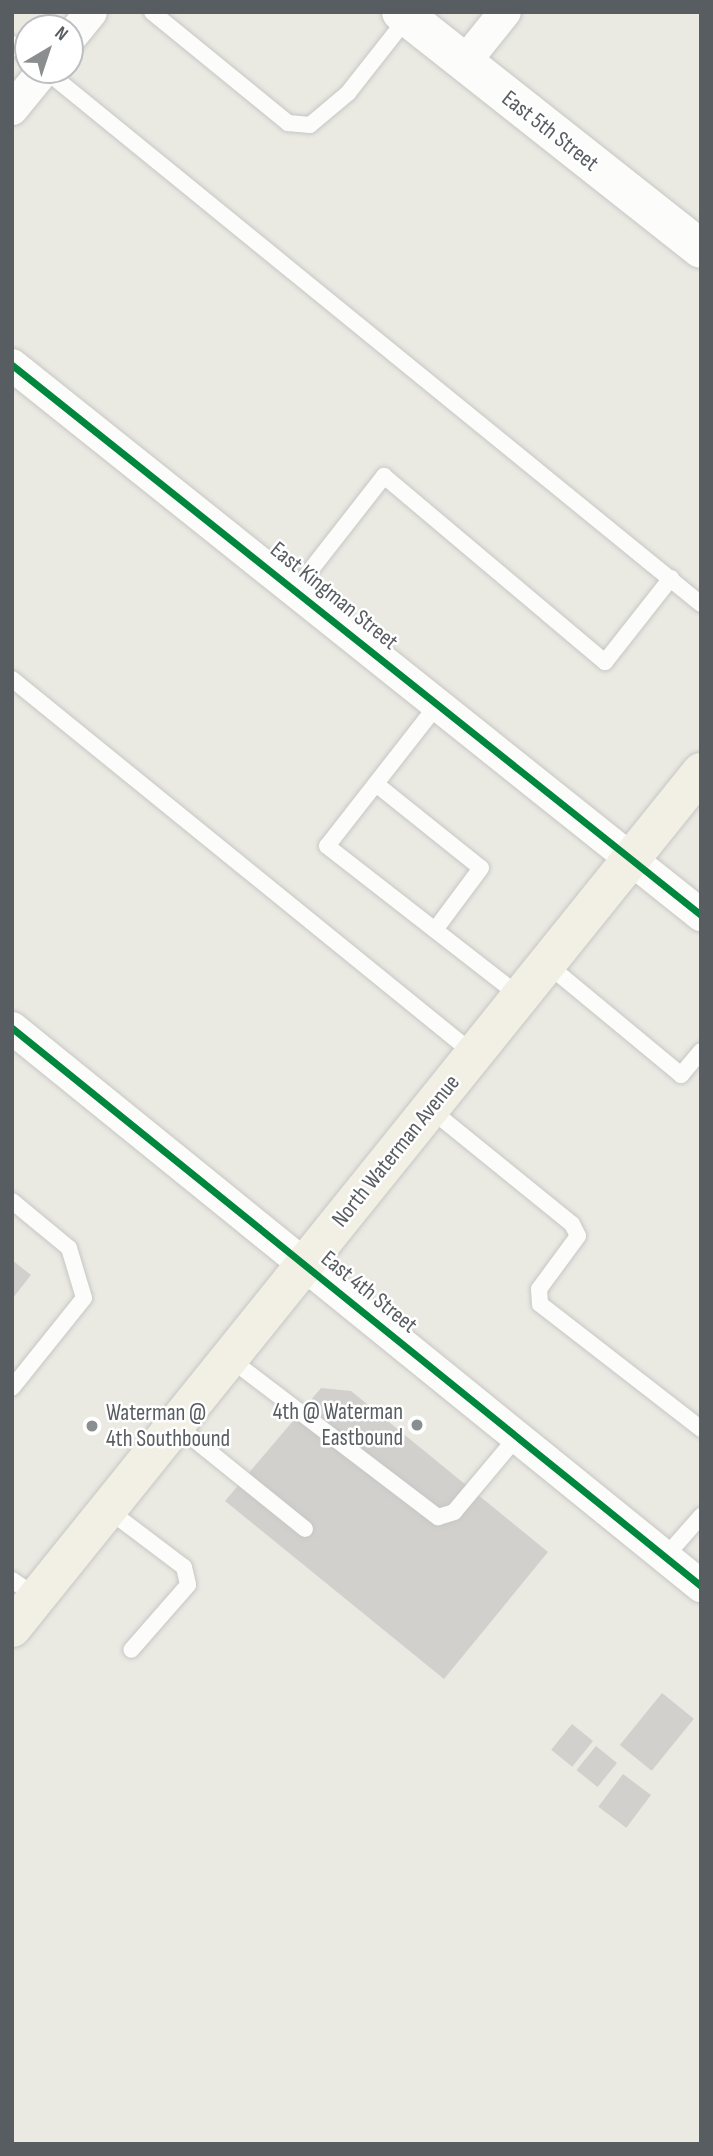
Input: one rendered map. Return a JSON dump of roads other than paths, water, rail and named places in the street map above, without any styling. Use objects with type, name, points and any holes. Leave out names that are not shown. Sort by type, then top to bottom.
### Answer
[{"type":"main road","name":"East 5th Street","points":[[404,15],[701,249]]},
{"type":"main road","name":"North Waterman Avenue","points":[[12,1628],[24,1588],[107,1509],[701,772]]},
{"type":"street","points":[[464,63],[505,12]]},
{"type":"street","points":[[12,109],[33,84]]},
{"type":"street","name":"East Kingman Street","points":[[12,365],[701,915]]},
{"type":"street","name":"East 4th Street","points":[[12,1028],[701,1586]]},
{"type":"lane","points":[[152,12],[288,124],[310,125],[348,93],[404,15]]},
{"type":"lane","points":[[61,84],[701,604]]},
{"type":"lane","points":[[295,590],[384,476],[605,662],[671,578]]},
{"type":"lane","points":[[12,679],[474,1054]]},
{"type":"lane","points":[[438,704],[327,846],[521,996]]},
{"type":"lane","points":[[376,785],[481,868],[435,930]]},
{"type":"lane","points":[[547,964],[681,1075],[701,1051]]},
{"type":"lane","points":[[430,1109],[572,1224],[578,1236],[539,1289],[540,1304],[701,1429]]},
{"type":"lane","points":[[12,1201],[69,1248],[84,1298],[12,1388]]},
{"type":"lane","points":[[229,1358],[438,1517],[454,1513],[517,1437]]},
{"type":"lane","points":[[175,1424],[304,1529]]},
{"type":"lane","points":[[107,1509],[184,1567],[188,1585],[131,1650]]},
{"type":"lane","points":[[665,1557],[701,1516]]},
{"type":"place","name":"4th @ Waterman Eastbound","points":[[417,1425]]},
{"type":"place","name":"Waterman @ 4th Southbound","points":[[92,1426]]}]
